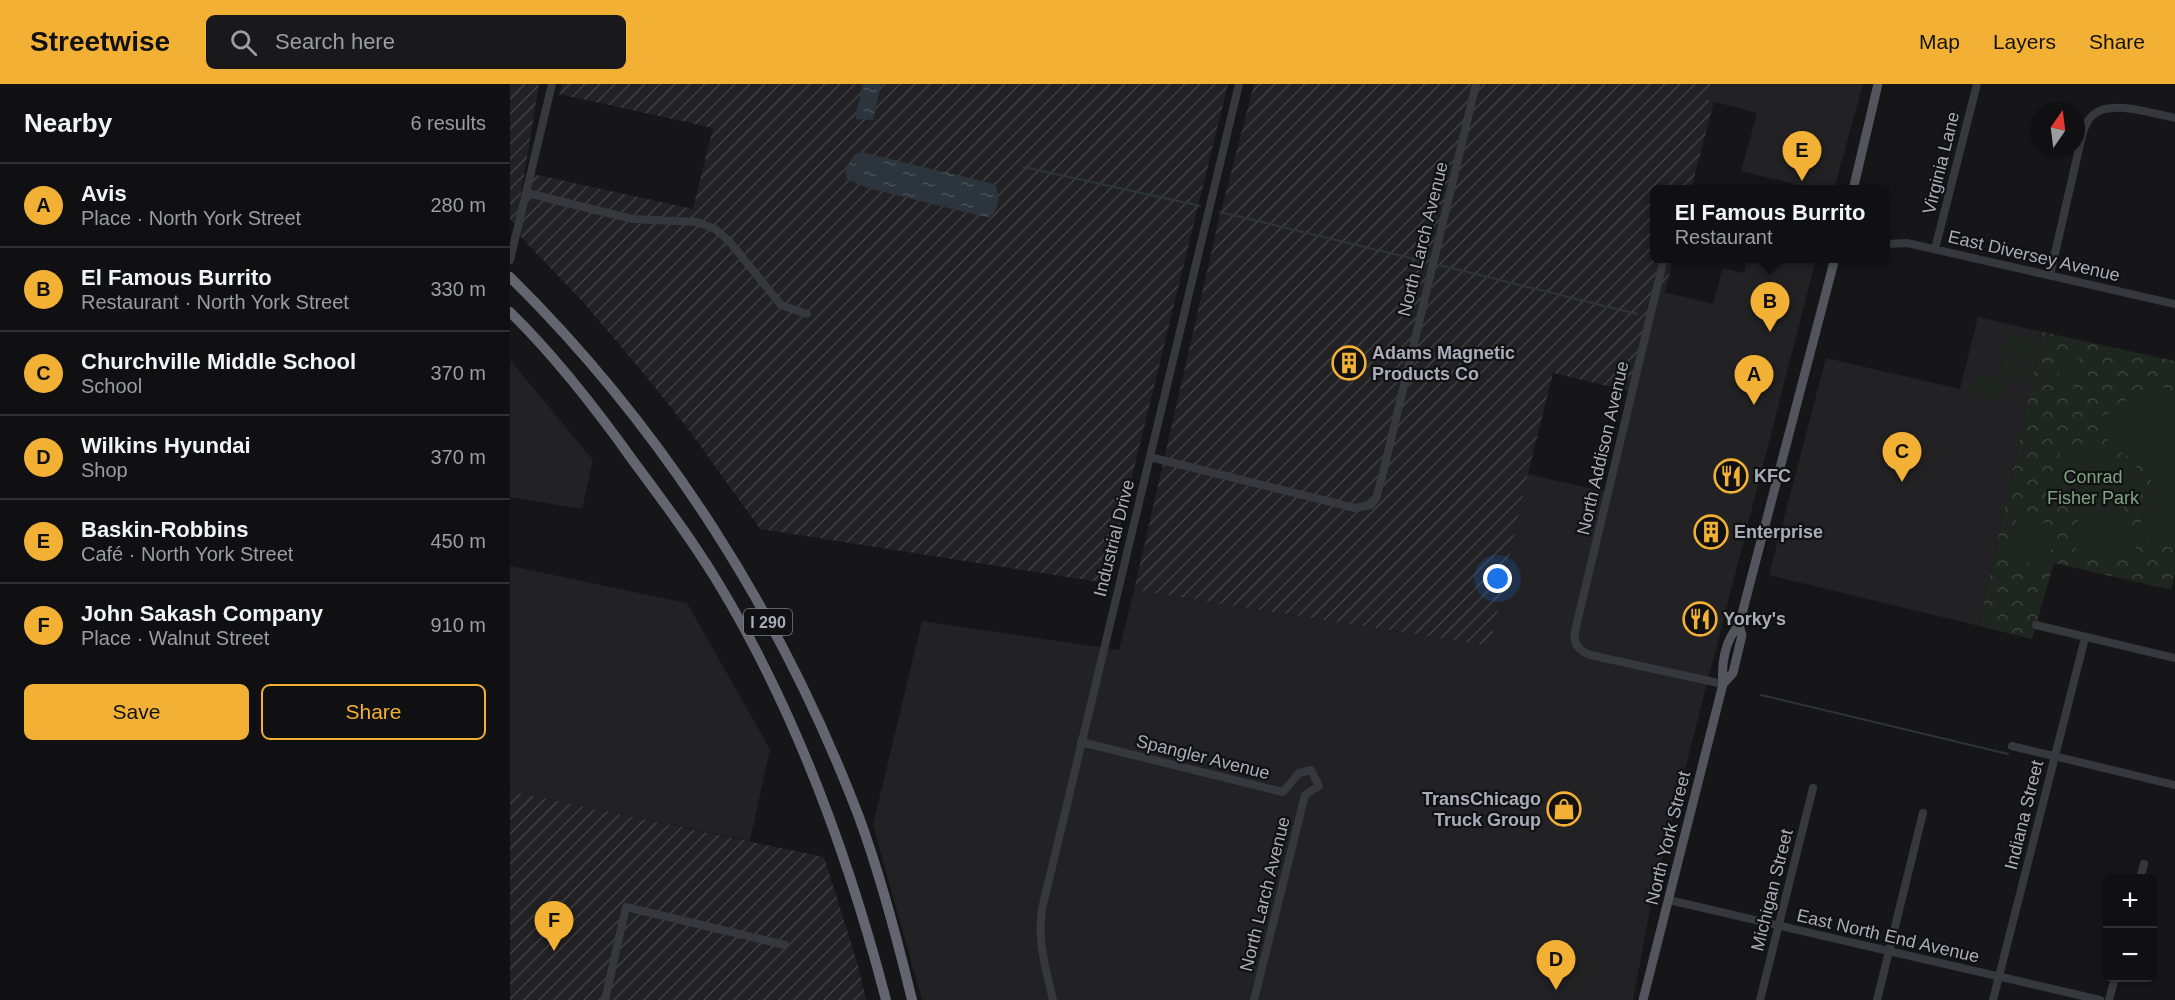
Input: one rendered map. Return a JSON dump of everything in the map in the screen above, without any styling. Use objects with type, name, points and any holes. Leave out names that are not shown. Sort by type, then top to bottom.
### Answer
[{"type":"highway","name":"I 290","points":[[510,277],[618,394],[676,471],[740,569],[823,733],[851,797],[889,910],[912,1000]]},
{"type":"highway","name":"I 290","points":[[510,312],[567,376],[619,441],[686,533],[733,608],[768,674],[808,762],[834,827],[867,926],[886,1000]]},
{"type":"main road","points":[[1854,185],[1878,84]]},
{"type":"main road","name":"North York Street","points":[[1643,1000],[1723,684],[1721,668],[1731,633],[1739,625],[1834,263]]},
{"type":"street","points":[[510,260],[552,84]]},
{"type":"street","name":"Industrial Drive","points":[[1053,1000],[1041,948],[1039,926],[1239,84]]},
{"type":"street","name":"North Larch Avenue","points":[[1150,457],[1355,508],[1371,505],[1376,499],[1381,482],[1476,84]]},
{"type":"street","name":"Virginia Lane","points":[[1935,249],[1977,84]]},
{"type":"street","points":[[2050,275],[2081,140],[2088,120],[2097,112],[2112,107],[2175,118]]},
{"type":"street","points":[[526,193],[632,219],[697,222],[715,229],[729,241],[781,305],[807,314]]},
{"type":"street","name":"East Diversey Avenue","points":[[1890,244],[1906,243],[1935,249],[2175,304]]},
{"type":"street","name":"North Addison Avenue","points":[[1663,263],[1575,631],[1575,645],[1590,655],[1723,684]]},
{"type":"street","points":[[2036,625],[2175,658]]},
{"type":"street","name":"Indiana Street","points":[[1993,1000],[2085,638]]},
{"type":"street","name":"Spangler Avenue","points":[[1081,742],[1283,792],[1299,772],[1311,770],[1318,786],[1305,795]]},
{"type":"street","points":[[2012,746],[2175,784]]},
{"type":"street","name":"Michigan Street","points":[[1760,1000],[1813,788]]},
{"type":"street","name":"North Larch Avenue","points":[[1254,1000],[1305,795]]},
{"type":"street","points":[[1877,1000],[1923,813]]},
{"type":"street","points":[[2141,874],[2144,864]]},
{"type":"street","name":"East North End Avenue","points":[[1669,900],[2100,1000]]},
{"type":"street","points":[[605,1000],[626,907],[785,945]]},
{"type":"street","points":[[2109,1000],[2114,982]]},
{"type":"shaded area","points":[[510,84],[539,84],[516,225],[510,220]]},
{"type":"shaded area","points":[[562,84],[1228,84],[1106,583],[760,529],[692,434],[645,375],[583,302],[519,235],[533,174],[693,209],[713,128],[559,94]]},
{"type":"shaded area","points":[[1254,84],[1711,84],[1708,100],[1714,102],[1692,185],[1650,185],[1650,263],[1672,263],[1665,292],[1659,291],[1634,392],[1553,373],[1490,646],[1134,590],[1219,219]]},
{"type":"shaded area","points":[[1711,84],[1863,84],[1835,185],[1794,185],[1741,171],[1757,113],[1707,100]]},
{"type":"shaded area","points":[[1746,263],[1815,263],[1653,894],[1633,1000],[922,1000],[873,825],[922,621],[1119,650],[1134,590],[1490,646],[1528,474],[1605,492],[1628,391],[1634,392],[1659,291],[1713,304],[1723,268],[1744,273]]},
{"type":"shaded area","points":[[1978,317],[2043,332],[1979,626],[1769,575],[1826,358],[1960,389]]},
{"type":"shaded area","points":[[510,360],[593,460],[582,509],[510,497]]},
{"type":"shaded area","points":[[510,566],[687,603],[770,749],[750,841],[510,791]]},
{"type":"shaded area","points":[[510,791],[824,857],[857,962],[866,1000],[510,1000]]},
{"type":"green space","name":"Conrad Fisher Park","points":[[2043,332],[2175,361],[2175,574],[2171,590],[2054,563],[2032,639],[1979,626]]},
{"type":"green space","points":[[2008,333],[2038,341],[2033,361],[2003,353]]},
{"type":"green space","points":[[2004,356],[2031,364],[2025,384],[1998,376]]},
{"type":"green space","points":[[2063,356],[2080,359],[2072,394],[2055,390]]},
{"type":"green space","points":[[1978,373],[2007,383],[2000,402],[1971,392]]},
{"type":"green space","points":[[2154,383],[2162,385],[2175,409],[2175,460],[2163,462],[2175,466],[2175,545],[2138,536],[2155,463],[2135,459],[2119,451],[2095,421]]},
{"type":"green space","points":[[2063,443],[2137,465],[2123,510],[2131,522],[2135,535],[2136,563],[2078,551],[2073,545],[2081,499],[2049,489]]},
{"type":"green space","points":[[2021,511],[2040,519],[2050,532],[2052,549],[2043,568],[2006,556],[2002,550]]},
{"type":"water","points":[[863,84],[881,84],[873,120],[856,119]]},
{"type":"water","points":[[861,152],[994,184],[998,192],[997,206],[989,217],[981,216],[868,188],[847,179],[845,169],[855,154]]},
{"type":"waterway","points":[[1024,167],[1200,206]]},
{"type":"waterway","points":[[1220,212],[1427,262]]},
{"type":"waterway","points":[[1439,265],[1637,314]]},
{"type":"waterway","points":[[1761,695],[2008,754]]},
{"type":"place","name":"Baskin-Robbins","points":[[1802,181]]},
{"type":"place","name":"El Famous Burrito","points":[[1770,332]]},
{"type":"place","name":"Adams Magnetic Products Co","points":[[1349,363]]},
{"type":"place","name":"Avis","points":[[1754,405]]},
{"type":"place","name":"KFC","points":[[1731,476]]},
{"type":"place","name":"Churchville Middle School","points":[[1902,482]]},
{"type":"place","name":"Enterprise","points":[[1711,532]]},
{"type":"place","name":"Yorky's","points":[[1700,619]]},
{"type":"place","name":"TransChicago Truck Group","points":[[1564,809]]},
{"type":"place","name":"John Sakash Company","points":[[554,951]]},
{"type":"place","name":"Wilkins Hyundai","points":[[1556,990]]}]
